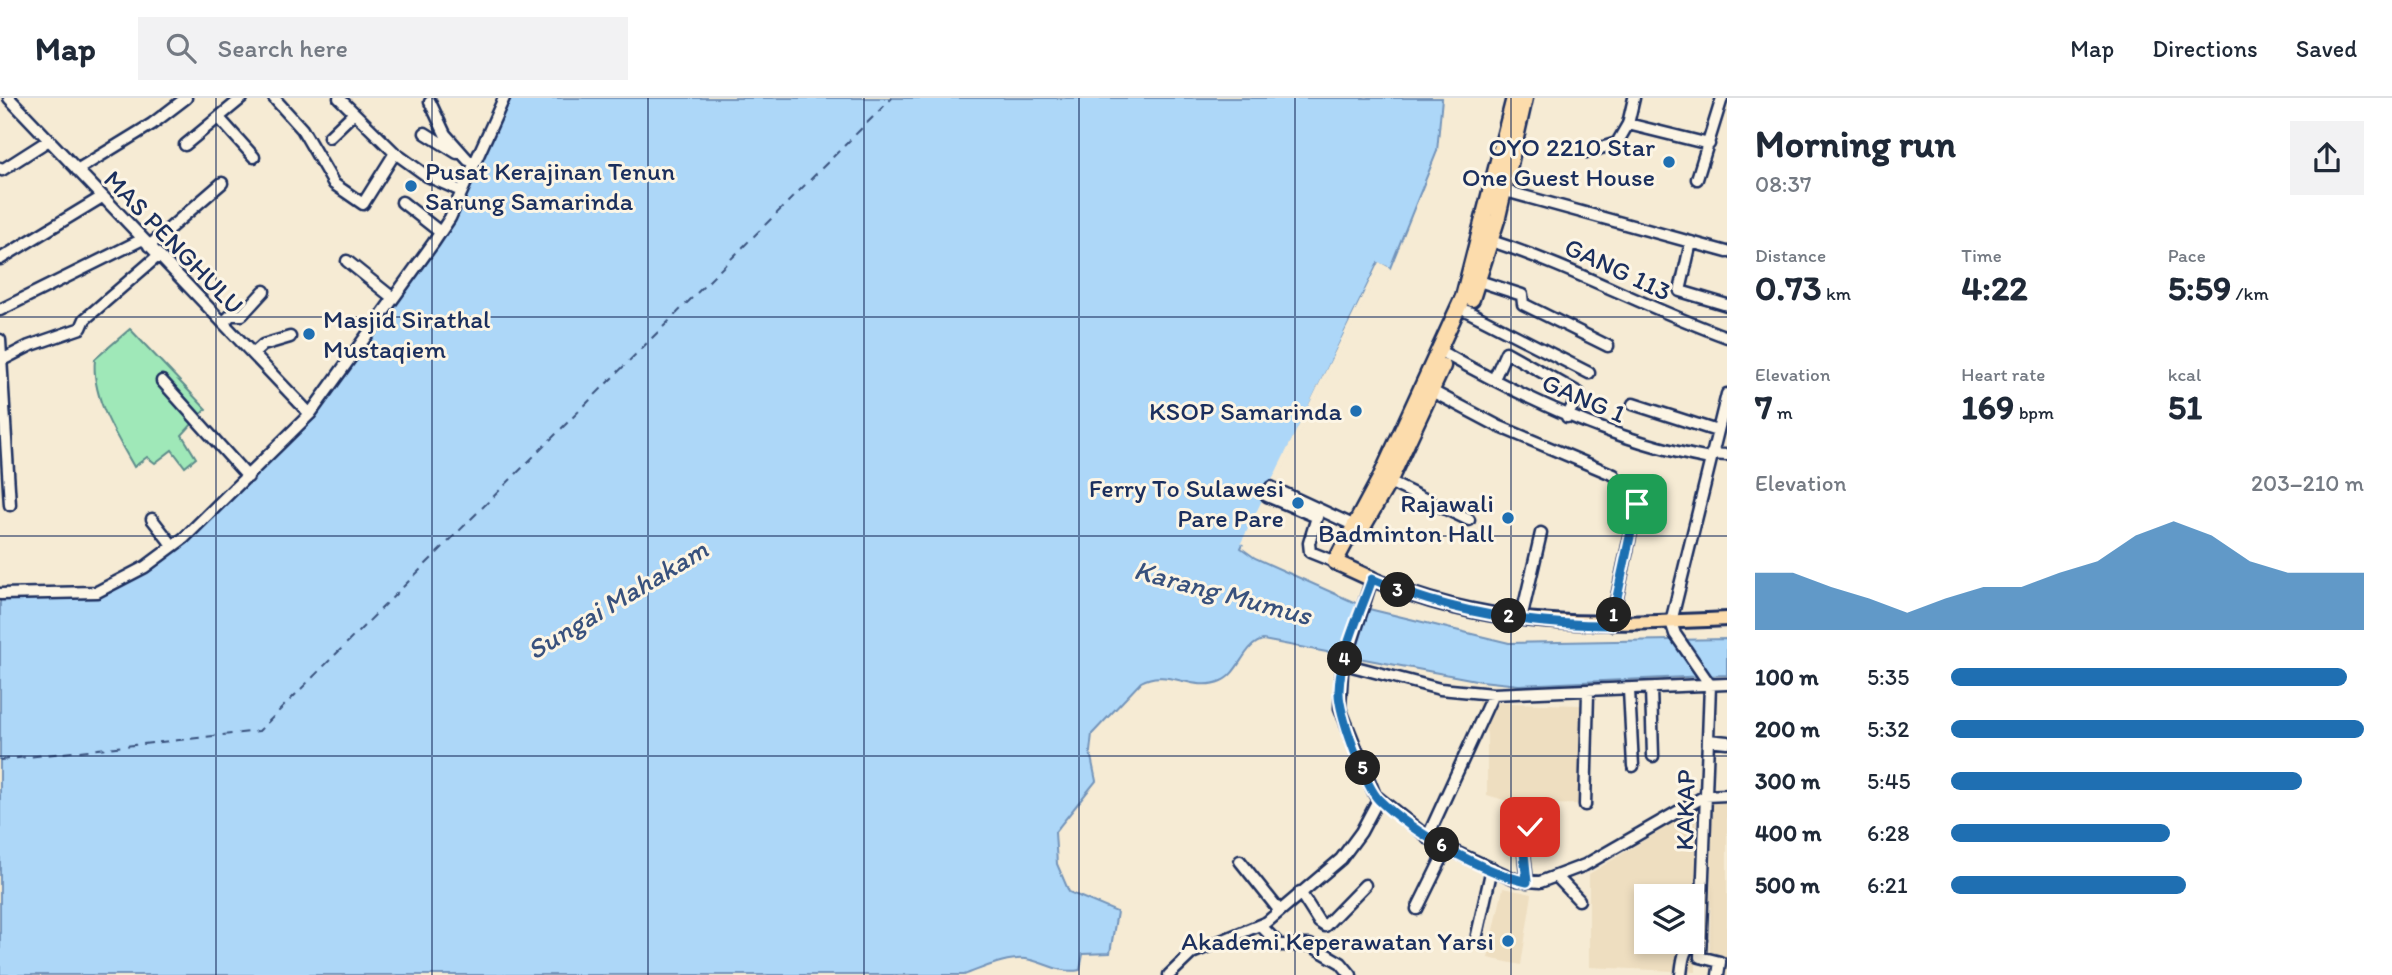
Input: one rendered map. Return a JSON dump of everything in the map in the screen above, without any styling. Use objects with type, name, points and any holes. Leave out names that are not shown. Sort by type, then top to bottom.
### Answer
[{"type":"highway","points":[[1444,353],[1467,312],[1491,241],[1514,98]]},
{"type":"highway","points":[[1338,564],[1389,482],[1444,353],[1525,98]]},
{"type":"highway","points":[[1338,564],[1353,525],[1428,389]]},
{"type":"highway","points":[[1338,564],[1372,579]]},
{"type":"main road","points":[[1372,579],[1439,605],[1521,619],[1673,628],[1727,619]]},
{"type":"street","name":"MAS PENGHULU","points":[[9,98],[102,197],[226,320],[310,414]]},
{"type":"street","points":[[77,170],[144,130],[186,98]]},
{"type":"street","points":[[185,145],[243,98]]},
{"type":"street","points":[[274,98],[302,129],[334,184],[363,204],[395,153]]},
{"type":"street","points":[[339,98],[395,153],[427,176],[461,191]]},
{"type":"street","points":[[0,594],[97,592],[145,567],[173,546],[248,477],[310,414],[440,232],[461,191],[471,162],[504,98]]},
{"type":"street","points":[[1588,152],[1617,143],[1628,124],[1634,98]]},
{"type":"street","points":[[1697,179],[1722,98]]},
{"type":"street","points":[[429,102],[445,134],[471,162]]},
{"type":"street","points":[[329,137],[354,113]]},
{"type":"street","points":[[220,119],[254,157]]},
{"type":"street","points":[[1628,124],[1709,144]]},
{"type":"street","points":[[425,133],[471,162]]},
{"type":"street","points":[[1,170],[49,140]]},
{"type":"street","points":[[0,310],[146,242],[222,184]]},
{"type":"street","points":[[1498,189],[1727,252]]},
{"type":"street","points":[[0,259],[102,197]]},
{"type":"street","points":[[402,202],[440,232]]},
{"type":"street","name":"GANG 113","points":[[1491,241],[1565,266],[1672,317],[1727,337]]},
{"type":"street","points":[[1691,242],[1680,291],[1727,305]]},
{"type":"street","points":[[2,360],[29,346],[81,328],[85,319],[159,255]]},
{"type":"street","points":[[347,261],[393,298]]},
{"type":"street","points":[[1479,281],[1522,295],[1523,304],[1608,346]]},
{"type":"street","points":[[226,320],[242,315],[264,291]]},
{"type":"street","points":[[1467,312],[1589,373]]},
{"type":"street","points":[[256,352],[290,337]]},
{"type":"street","points":[[0,340],[10,505]]},
{"type":"street","points":[[1494,379],[1506,352],[1579,393],[1567,416]]},
{"type":"street","name":"GANG 1","points":[[1444,353],[1567,416],[1625,438],[1711,457],[1727,455]]},
{"type":"street","points":[[162,382],[248,477]]},
{"type":"street","points":[[1428,389],[1498,426],[1614,475]]},
{"type":"street","points":[[1709,682],[1673,628],[1727,394]]},
{"type":"street","points":[[1633,404],[1717,431]]},
{"type":"street","points":[[1389,482],[1469,520]]},
{"type":"street","points":[[1338,564],[1310,552],[1309,543],[1317,517],[1269,492],[1353,525]]},
{"type":"street","points":[[1611,625],[1637,504]]},
{"type":"street","points":[[152,519],[173,546]]},
{"type":"street","points":[[1521,619],[1541,533]]},
{"type":"street","points":[[1372,579],[1345,661],[1339,689],[1341,713],[1368,782],[1378,800],[1427,838],[1492,869],[1527,882],[1558,878],[1592,862],[1705,796],[1727,796]]},
{"type":"street","points":[[1345,661],[1431,688],[1493,694],[1588,693],[1709,682],[1727,684]]},
{"type":"street","name":"KAKAP","points":[[1703,884],[1709,682]]},
{"type":"street","points":[[1651,688],[1653,756]]},
{"type":"street","points":[[1629,690],[1633,766]]},
{"type":"street","points":[[1586,805],[1588,693]]},
{"type":"street","points":[[1427,838],[1493,694]]},
{"type":"street","points":[[1708,740],[1727,742]]},
{"type":"street","points":[[1168,975],[1192,953],[1261,926],[1333,866],[1350,847],[1378,800]]},
{"type":"street","points":[[1527,882],[1523,844],[1530,827]]},
{"type":"street","points":[[1417,909],[1447,848]]},
{"type":"street","points":[[1240,861],[1279,910]]},
{"type":"street","points":[[1477,935],[1492,869]]},
{"type":"street","points":[[1558,878],[1579,900]]},
{"type":"street","points":[[1300,892],[1318,922],[1325,926],[1365,885]]},
{"type":"street","points":[[1261,926],[1280,945],[1310,945],[1341,963],[1351,975]]},
{"type":"street","points":[[1681,975],[1684,954]]},
{"type":"street","points":[[1700,954],[1700,957],[1720,962],[1718,975]]},
{"type":"shaded area","points":[[1477,702],[1581,705],[1583,804],[1521,805],[1487,795],[1487,734]]},
{"type":"shaded area","points":[[1712,794],[1727,794],[1727,975],[1722,975],[1726,959],[1710,955]]},
{"type":"shaded area","points":[[1687,814],[1696,816],[1696,884],[1634,884],[1634,954],[1696,954],[1696,972],[1589,967],[1589,874]]},
{"type":"shaded area","name":"Akademi Keperawatan Yarsi","points":[[1503,888],[1532,894],[1521,965],[1488,958]]},
{"type":"green space","points":[[130,329],[206,409],[182,435],[196,458],[185,467],[172,450],[155,463],[147,457],[134,467],[106,415],[97,387],[95,359]]},
{"type":"water","points":[[506,98],[1442,98],[1437,151],[1390,268],[1378,263],[1241,548],[1255,558],[1369,609],[1509,643],[1727,639],[1727,675],[1519,685],[1481,681],[1263,640],[1251,647],[1233,672],[1221,681],[1200,684],[1161,677],[1141,682],[1092,734],[1090,752],[1096,781],[1055,832],[1057,864],[1069,892],[1117,912],[1110,953],[1083,954],[1080,970],[1063,970],[1017,959],[964,975],[0,975],[0,597],[106,594],[178,545],[247,483],[287,442],[453,216]]},
{"type":"pier","points":[[1379,262],[1390,268],[1389,271],[1380,267],[1245,545],[1241,543]]},
{"type":"ferry route","points":[[0,760],[259,731],[892,98]]},
{"type":"place","name":"OYO 2210 Star One Guest House","points":[[1669,162]]},
{"type":"place","name":"Pusat Kerajinan Tenun Sarung Samarinda","points":[[411,186]]},
{"type":"place","name":"Masjid Sirathal Mustaqiem","points":[[309,334]]},
{"type":"place","name":"KSOP Samarinda","points":[[1356,411]]},
{"type":"place","name":"Ferry To Sulawesi Pare Pare","points":[[1298,503]]},
{"type":"place","name":"Rajawali Badminton Hall","points":[[1508,518]]},
{"type":"place","name":"Akademi Keperawatan Yarsi","points":[[1508,941]]},
{"type":"route","points":[[1530,827],[1523,844],[1527,882],[1510,877],[1434,842],[1378,800],[1368,782],[1339,704],[1340,679],[1346,657],[1372,579],[1439,605],[1538,622],[1611,625],[1637,504]]},
{"type":"water label","name":"Karang Mumus","points":[[1223,592]]},
{"type":"water label","name":"Sungai Mahakam","points":[[617,599]]}]
